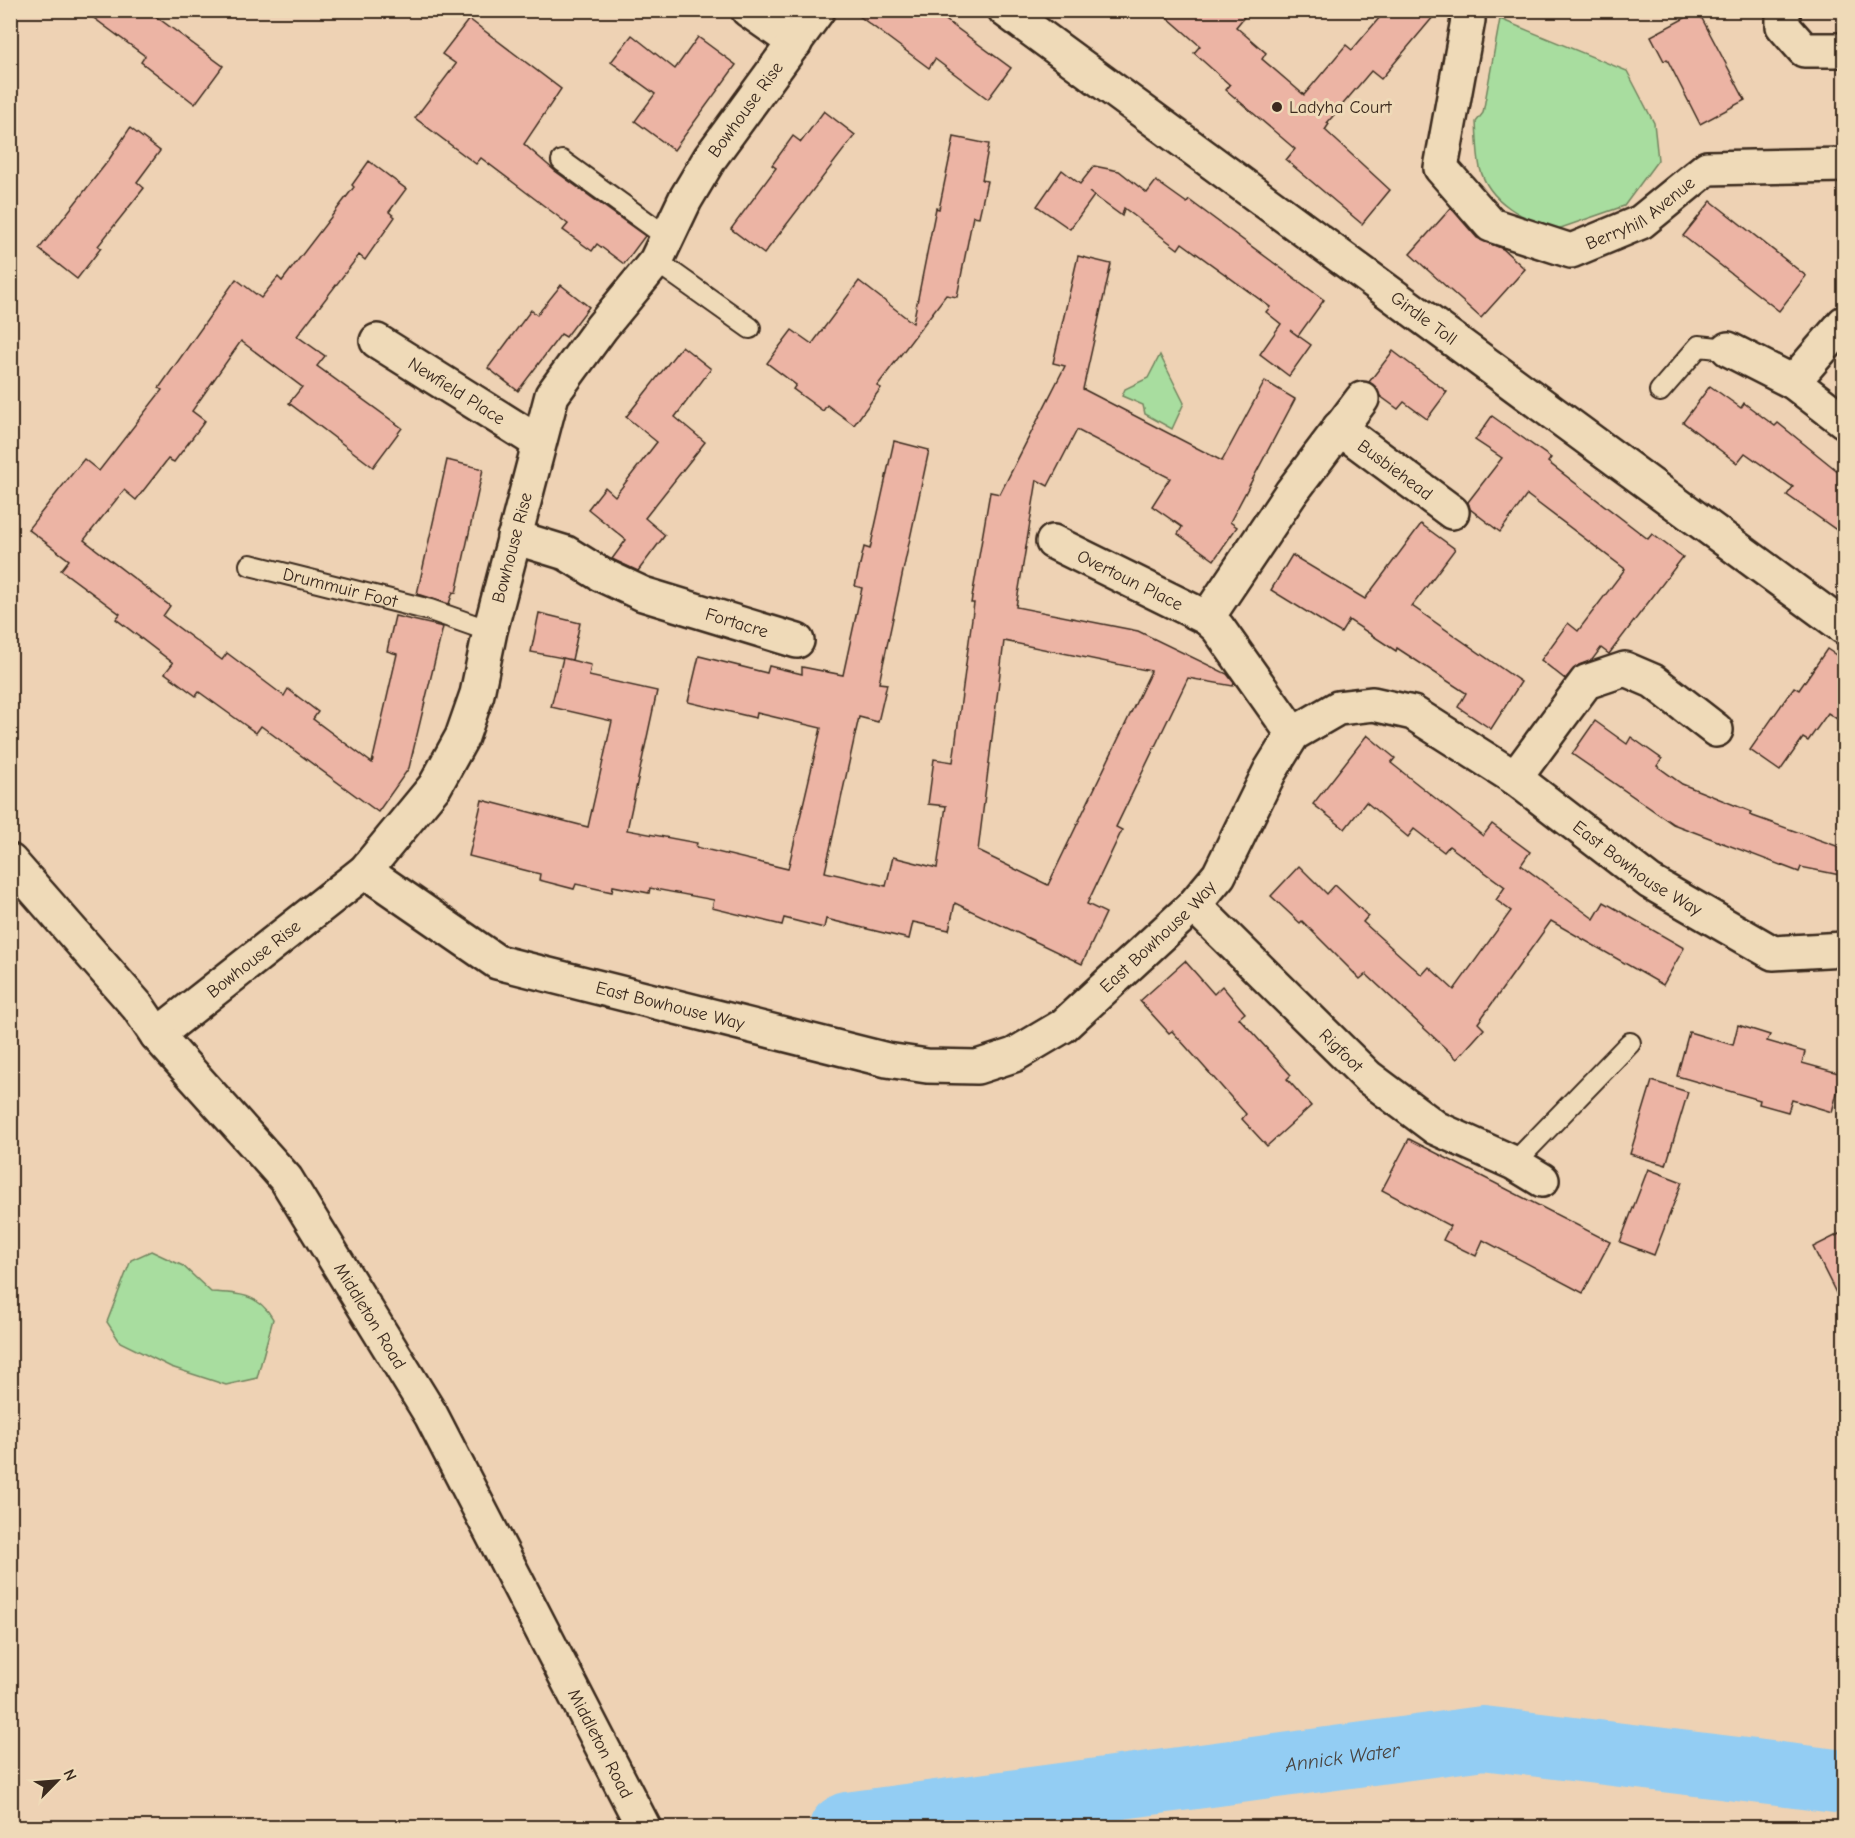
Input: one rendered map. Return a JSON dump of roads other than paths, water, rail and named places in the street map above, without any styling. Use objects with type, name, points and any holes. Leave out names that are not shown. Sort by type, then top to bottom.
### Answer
[{"type":"street","points":[[748,10],[795,43]]},
{"type":"street","name":"Bowhouse Rise","points":[[157,1035],[364,871],[435,786],[462,737],[477,694],[490,631],[552,395],[662,249],[710,158],[818,10]]},
{"type":"street","name":"Girdle Toll","points":[[1005,10],[1845,627]]},
{"type":"street","name":"Berryhill Avenue","points":[[1466,10],[1468,20],[1441,168],[1491,225],[1571,251],[1641,222],[1707,168],[1845,165]]},
{"type":"street","points":[[1783,10],[1783,26],[1804,50],[1845,50]]},
{"type":"street","points":[[1793,382],[1845,323]]},
{"type":"street","name":"Newfield Place","points":[[377,341],[538,442]]},
{"type":"street","points":[[1728,349],[1793,382],[1845,421]]},
{"type":"street","points":[[1293,734],[1218,628],[1207,618],[1291,493],[1362,399]]},
{"type":"street","name":"Busbiehead","points":[[1339,428],[1452,512]]},
{"type":"street","name":"Fortacre","points":[[514,537],[566,554],[600,574],[643,594],[797,641]]},
{"type":"street","name":"Overtoun Place","points":[[1053,542],[1207,618]]},
{"type":"street","points":[[1515,778],[1586,682],[1625,669],[1653,681],[1716,730]]},
{"type":"street","name":"East Bowhouse Way","points":[[364,871],[497,962],[781,1036],[887,1060],[927,1066],[977,1068],[1014,1055],[1063,1026],[1194,905],[1219,875],[1270,771],[1293,734],[1338,708],[1372,704],[1413,713],[1515,778],[1650,882],[1773,953],[1845,950]]},
{"type":"street","name":"Middleton Road","points":[[10,861],[138,1007],[157,1035],[286,1179],[431,1415],[644,1827]]},
{"type":"street","name":"Rigfoot","points":[[1194,905],[1368,1077],[1436,1128],[1514,1163],[1542,1180]]},
{"type":"lane","points":[[562,161],[750,328]]},
{"type":"lane","points":[[1660,391],[1699,346],[1728,349]]},
{"type":"lane","name":"Drummuir Foot","points":[[250,565],[430,610],[490,631]]},
{"type":"lane","points":[[1514,1163],[1630,1042]]},
{"type":"waterway","name":"Annick Water","points":[[841,1828],[847,1824],[1483,1738],[1844,1782]]},
{"type":"place","name":"Ladyha Court","points":[[1277,107]]}]
